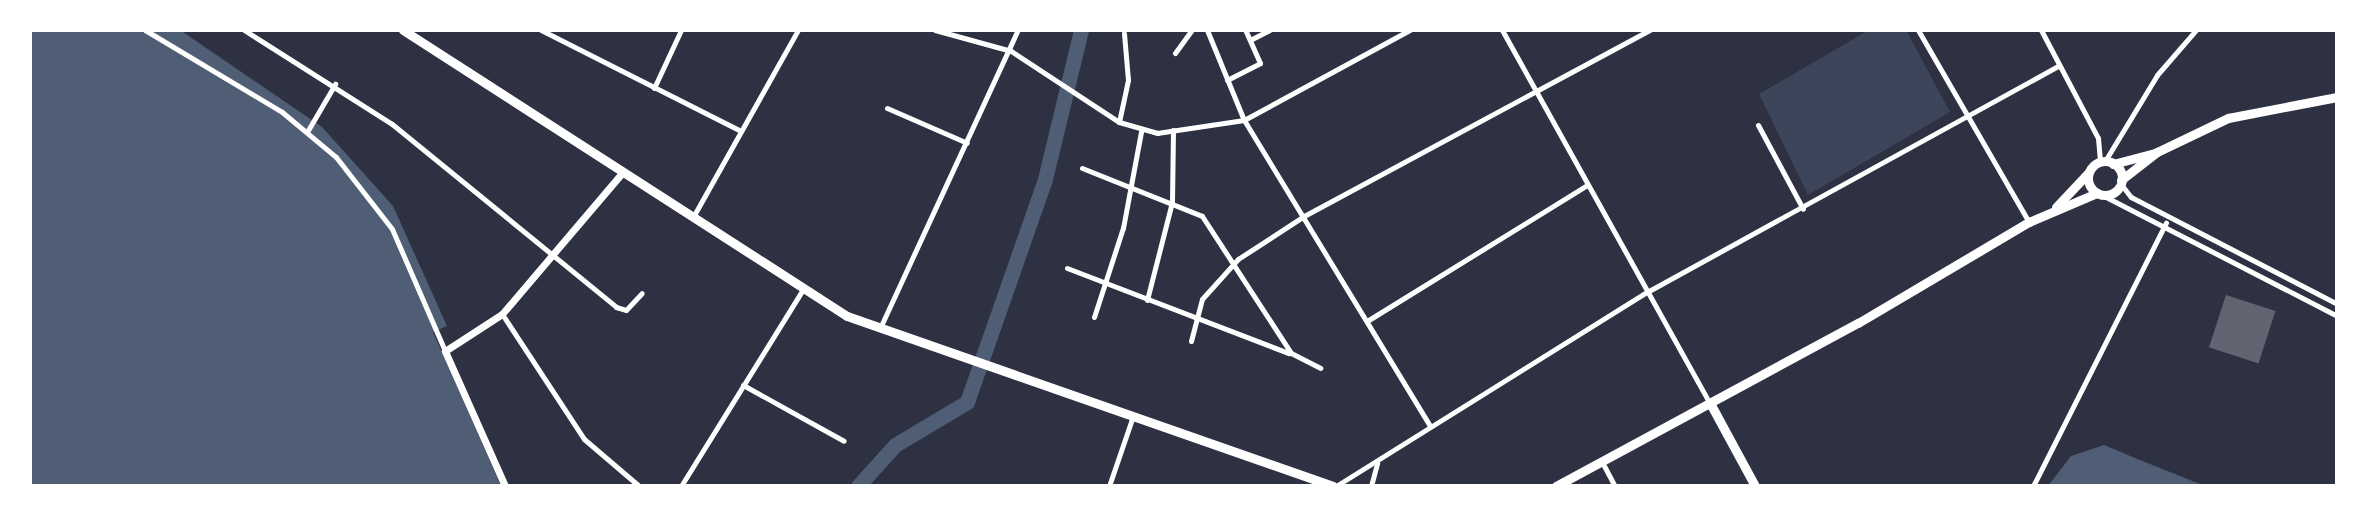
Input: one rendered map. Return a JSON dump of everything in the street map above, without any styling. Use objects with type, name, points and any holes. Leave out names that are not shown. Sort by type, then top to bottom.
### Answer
[{"type":"highway","points":[[403,30],[802,291],[880,328],[1334,486]]},
{"type":"highway","points":[[1556,486],[1710,403],[2029,222],[2054,209],[2100,194],[2121,182],[2157,152],[2228,118],[2337,97]]},
{"type":"highway","points":[[2054,209],[2089,172],[2106,162],[2157,152]]},
{"type":"highway","points":[[2106,162],[2121,182]]},
{"type":"highway","points":[[2089,172],[2090,186],[2100,194]]},
{"type":"highway","points":[[1710,403],[1755,486]]},
{"type":"street","points":[[145,30],[307,132],[382,211],[505,486]]},
{"type":"street","points":[[244,30],[335,84],[440,162],[552,259],[616,307],[626,310],[642,293]]},
{"type":"street","points":[[541,30],[741,130]]},
{"type":"street","points":[[654,88],[681,30]]},
{"type":"street","points":[[691,219],[798,30]]},
{"type":"street","points":[[934,30],[1011,51],[1082,94],[1119,122],[1141,132],[1244,120],[1410,30]]},
{"type":"street","points":[[880,328],[1011,51],[1018,30]]},
{"type":"street","points":[[1174,53],[1192,30]]},
{"type":"street","points":[[1207,30],[1244,120],[1430,426]]},
{"type":"street","points":[[1227,80],[1260,63],[1245,30]]},
{"type":"street","points":[[1250,40],[1270,30]]},
{"type":"street","points":[[1502,30],[1710,403]]},
{"type":"street","points":[[1191,340],[1195,319],[1209,287],[1230,266],[1304,216],[1536,88],[1650,30]]},
{"type":"street","points":[[1918,30],[2029,222]]},
{"type":"street","points":[[2041,30],[2098,138],[2106,162]]},
{"type":"street","points":[[2106,162],[2145,93],[2193,31]]},
{"type":"street","points":[[1119,122],[1128,80],[1124,33]]},
{"type":"street","points":[[1334,486],[1377,463],[1430,426],[1647,292],[1803,209],[2058,66]]},
{"type":"street","points":[[307,132],[335,84]]},
{"type":"street","points":[[887,108],[967,143]]},
{"type":"street","points":[[1758,125],[1803,209]]},
{"type":"street","points":[[1147,300],[1172,202],[1173,130]]},
{"type":"street","points":[[1094,317],[1106,282],[1141,132]]},
{"type":"street","points":[[1082,168],[1129,190],[1172,202],[1202,216],[1230,266],[1291,353]]},
{"type":"street","points":[[445,351],[502,314],[552,259],[622,173]]},
{"type":"street","points":[[2121,182],[2131,197],[2337,304]]},
{"type":"street","points":[[1367,321],[1587,185]]},
{"type":"street","points":[[2100,194],[2166,224],[2337,316]]},
{"type":"street","points":[[2033,486],[2166,224]]},
{"type":"street","points":[[1067,268],[1195,319],[1291,353],[1320,368]]},
{"type":"street","points":[[681,486],[802,291]]},
{"type":"street","points":[[502,314],[584,439],[639,486]]},
{"type":"street","points":[[743,386],[844,441]]},
{"type":"street","points":[[1109,486],[1133,416]]},
{"type":"street","points":[[1602,462],[1615,486]]},
{"type":"street","points":[[1371,486],[1377,463]]},
{"type":"shaded area","points":[[30,30],[180,30],[322,127],[393,206],[447,326],[433,332],[501,486],[30,486]]},
{"type":"shaded area","points":[[1869,30],[1906,30],[1950,112],[1808,195],[1759,94]]},
{"type":"shaded area","points":[[2104,445],[2205,486],[2048,486],[2071,456]]},
{"type":"building","points":[[2226,295],[2275,311],[2258,363],[2209,347]]},
{"type":"waterway","points":[[858,486],[895,445],[967,402],[1045,179],[1081,30]]}]
